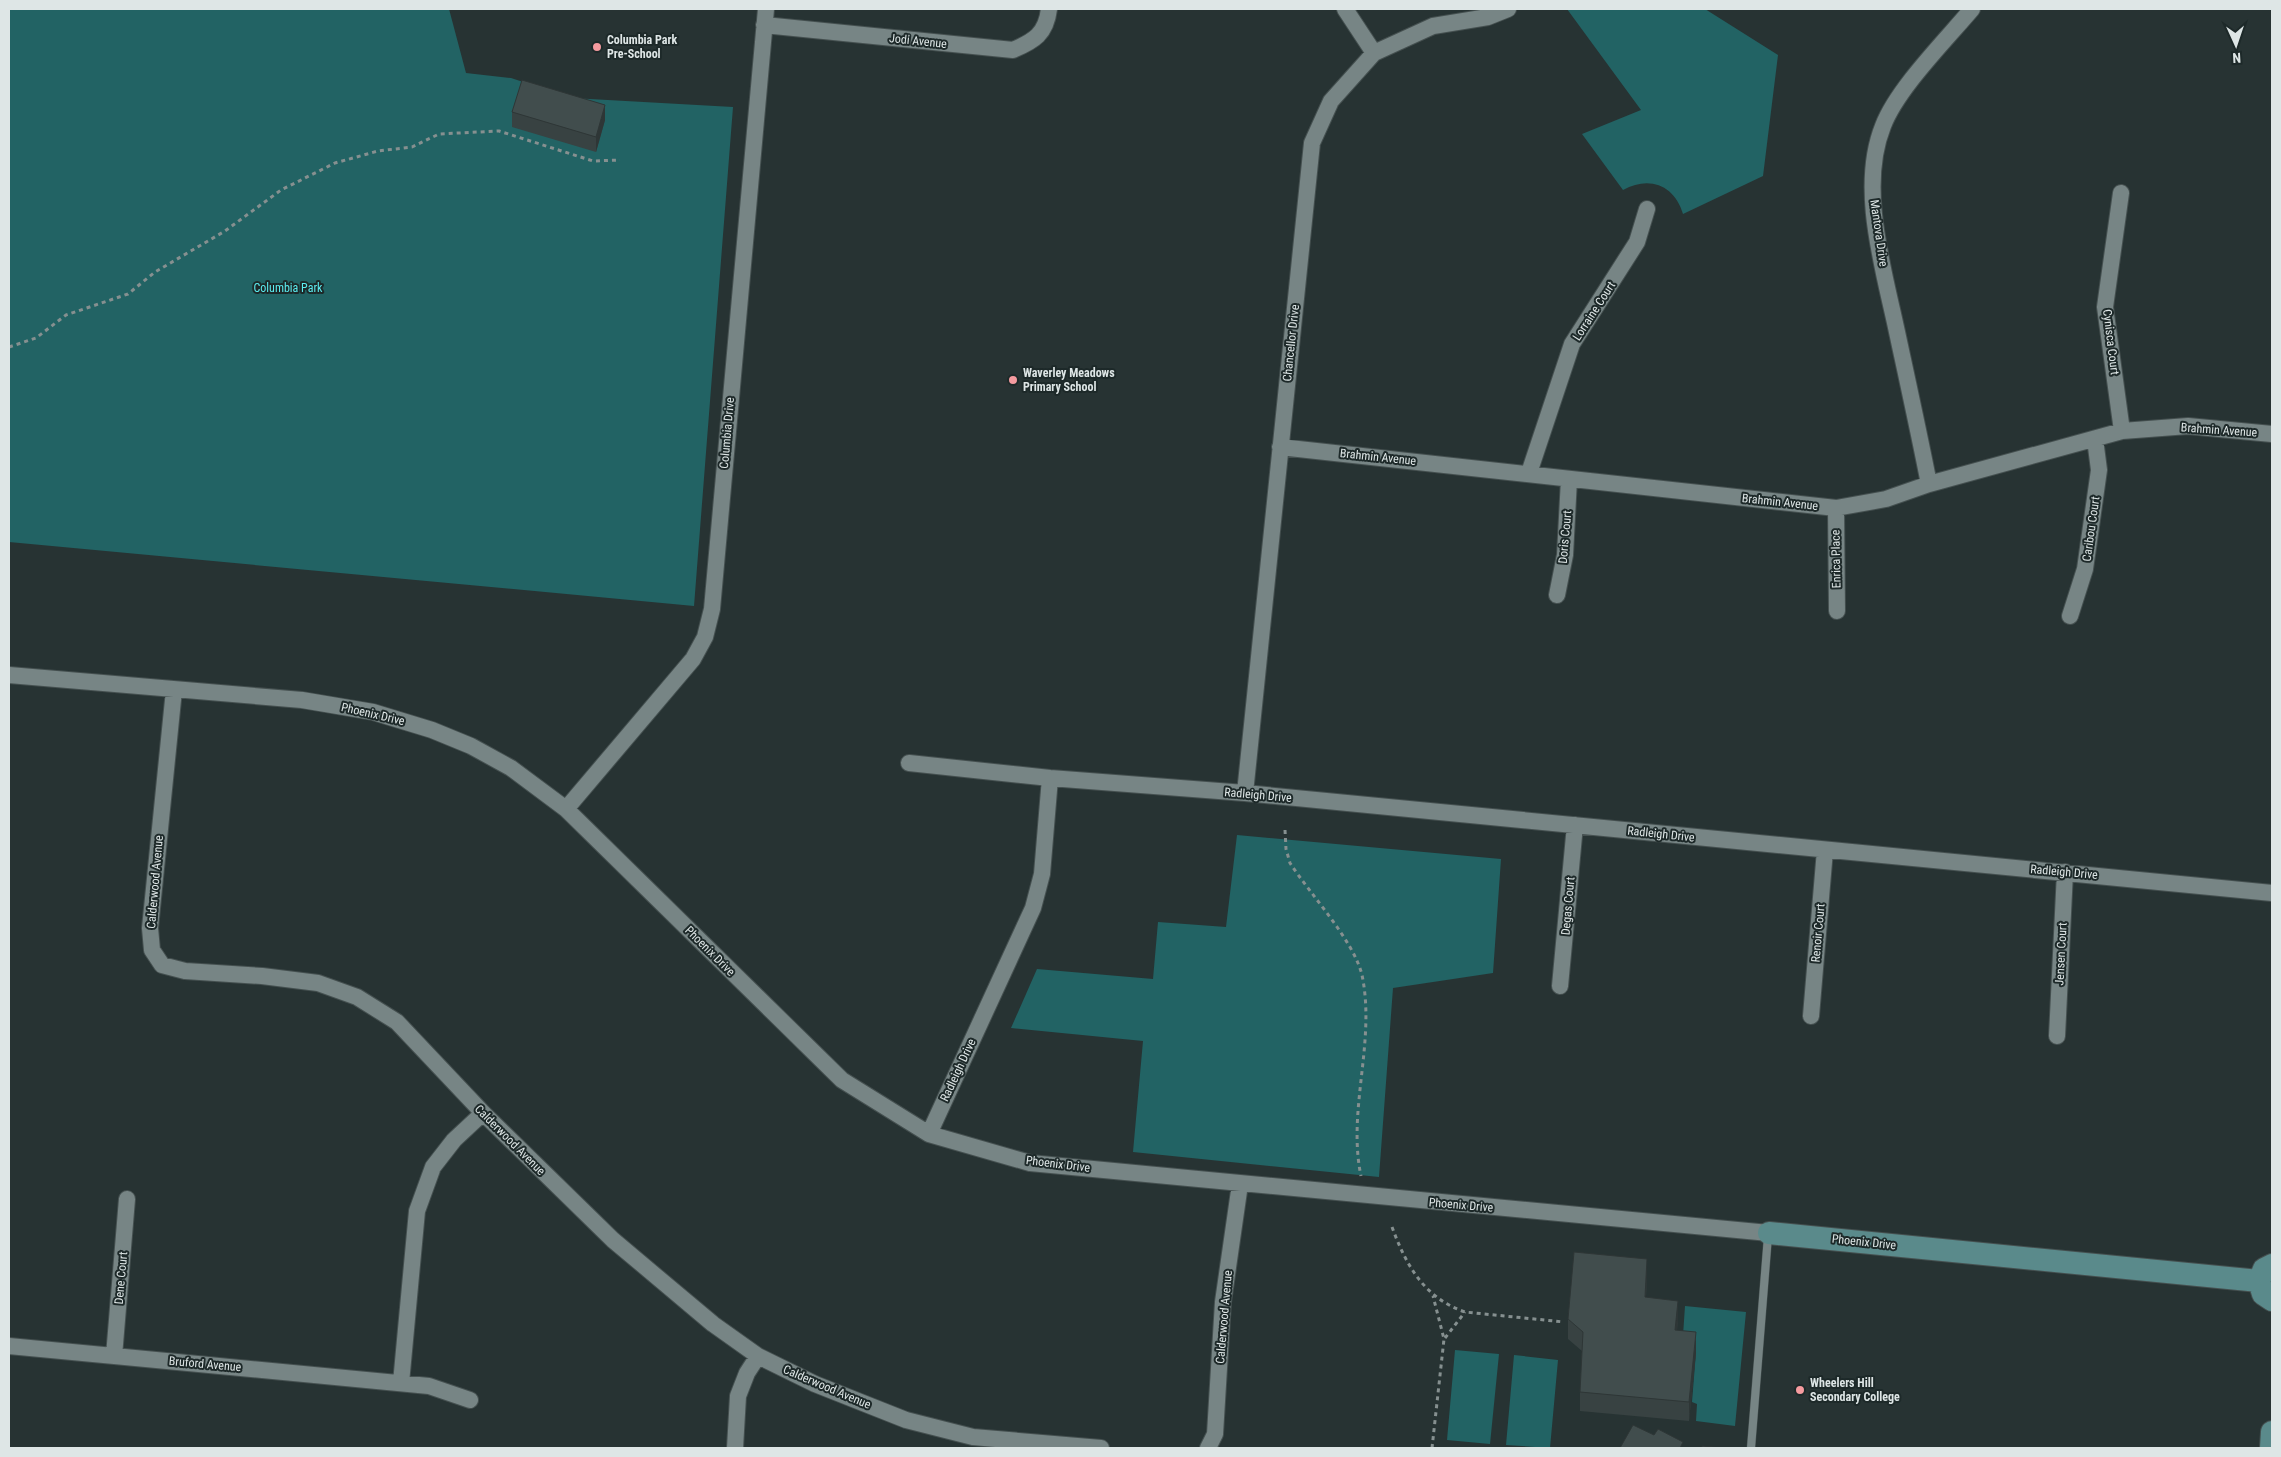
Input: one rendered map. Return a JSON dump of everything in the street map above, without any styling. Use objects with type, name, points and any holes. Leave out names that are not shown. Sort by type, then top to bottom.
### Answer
[{"type":"street","name":"Columbia Drive","points":[[566,809],[692,658],[704,637],[712,609],[766,9]]},
{"type":"street","name":"Jodi Avenue","points":[[764,26],[1013,50],[1034,41],[1048,19],[1049,9]]},
{"type":"street","points":[[1345,9],[1374,53]]},
{"type":"street","name":"Chancellor Drive","points":[[1245,794],[1312,144],[1331,100],[1374,53],[1433,26],[1488,16],[1508,9]]},
{"type":"street","name":"Mantova Drive","points":[[1929,484],[1876,223],[1874,162],[1883,126],[1903,92],[1972,9]]},
{"type":"street","name":"Cynisca Court","points":[[2121,193],[2105,307],[2122,431]]},
{"type":"street","name":"Lorraine Court","points":[[1530,473],[1572,344],[1637,242],[1647,209]]},
{"type":"street","name":"Brahmin Avenue","points":[[1280,447],[1836,508],[1886,499],[1929,484],[2122,431],[2188,426],[2272,434]]},
{"type":"street","name":"Caribou Court","points":[[2070,616],[2085,569],[2100,470],[2094,439]]},
{"type":"street","name":"Doris Court","points":[[1557,595],[1565,555],[1569,479]]},
{"type":"street","name":"Enrica Place","points":[[1836,508],[1837,611]]},
{"type":"street","name":"Phoenix Drive","points":[[9,675],[302,700],[373,712],[424,728],[471,746],[511,768],[566,809],[842,1080],[929,1134],[1030,1162],[1240,1184],[1769,1233],[2266,1273]]},
{"type":"street","name":"Calderwood Avenue","points":[[174,690],[150,928],[152,950],[162,965],[185,971],[262,976],[318,983],[357,997],[398,1022],[483,1113],[613,1240],[713,1324],[758,1356],[815,1384],[906,1420],[973,1437],[1101,1448]]},
{"type":"street","name":"Radleigh Drive","points":[[909,763],[1050,778],[1575,825],[2272,893]]},
{"type":"street","name":"Radleigh Drive","points":[[929,1134],[1033,908],[1042,874],[1050,778]]},
{"type":"street","name":"Degas Court","points":[[1560,986],[1575,825]]},
{"type":"street","name":"Renoir Court","points":[[1811,1016],[1825,850]]},
{"type":"street","name":"Jensen Court","points":[[2056,1036],[2065,872]]},
{"type":"street","points":[[401,1383],[417,1211],[433,1167],[454,1140],[483,1113]]},
{"type":"street","name":"Calderwood Avenue","points":[[1208,1448],[1215,1434],[1224,1302],[1240,1184]]},
{"type":"street","name":"Dene Court","points":[[114,1356],[127,1199]]},
{"type":"street","points":[[2266,1273],[2263,1294],[2272,1300]]},
{"type":"street","name":"Bruford Avenue","points":[[9,1346],[429,1386],[470,1400]]},
{"type":"street","points":[[735,1448],[738,1396],[747,1373],[758,1356]]},
{"type":"street","points":[[2270,1448],[2272,1432]]},
{"type":"lane","points":[[1751,1448],[1769,1233]]},
{"type":"path","points":[[9,347],[36,338],[66,315],[128,294],[155,272],[225,231],[281,190],[335,163],[378,151],[412,147],[439,134],[499,131],[593,161],[620,160]]},
{"type":"path","points":[[1285,830],[1286,849],[1290,863],[1344,938],[1361,974],[1365,1002],[1365,1049],[1358,1119],[1357,1158],[1365,1196]]},
{"type":"path","points":[[1392,1227],[1401,1251],[1416,1276],[1433,1296],[1451,1307],[1465,1312],[1564,1322]]},
{"type":"path","points":[[1432,1448],[1444,1338],[1433,1296]]},
{"type":"path","points":[[1444,1338],[1465,1312]]},
{"type":"green space","name":"Columbia Park","points":[[9,9],[449,9],[466,73],[511,78],[572,98],[733,107],[694,606],[9,542]]},
{"type":"green space","points":[[1567,9],[1705,9],[1778,55],[1763,176],[1683,214],[1674,196],[1660,186],[1643,183],[1623,190],[1582,134],[1641,110]]},
{"type":"green space","points":[[1237,835],[1501,859],[1493,973],[1393,988],[1379,1177],[1133,1152],[1143,1041],[1011,1028],[1037,969],[1153,979],[1158,922],[1226,927]]},
{"type":"green space","points":[[1685,1306],[1746,1312],[1735,1426],[1696,1421],[1697,1404],[1692,1402],[1696,1352],[1682,1350]]},
{"type":"green space","points":[[1455,1350],[1499,1354],[1490,1444],[1447,1440]]},
{"type":"green space","points":[[1514,1355],[1558,1360],[1550,1448],[1506,1445]]},
{"type":"building","points":[[522,80],[605,105],[596,137],[512,112]]},
{"type":"building","points":[[1574,1252],[1647,1259],[1645,1297],[1678,1301],[1675,1330],[1696,1332],[1689,1402],[1580,1392],[1583,1332],[1568,1319]]},
{"type":"building","points":[[1633,1425],[1654,1435],[1658,1429],[1683,1442],[1680,1448],[1620,1448]]},
{"type":"building","points":[[1702,1446],[1725,1448],[1702,1448]]},
{"type":"place","name":"Columbia Park Pre-School","points":[[597,47]]},
{"type":"place","name":"Waverley Meadows Primary School","points":[[1013,380]]},
{"type":"place","name":"Wheelers Hill Secondary College","points":[[1800,1390]]}]
